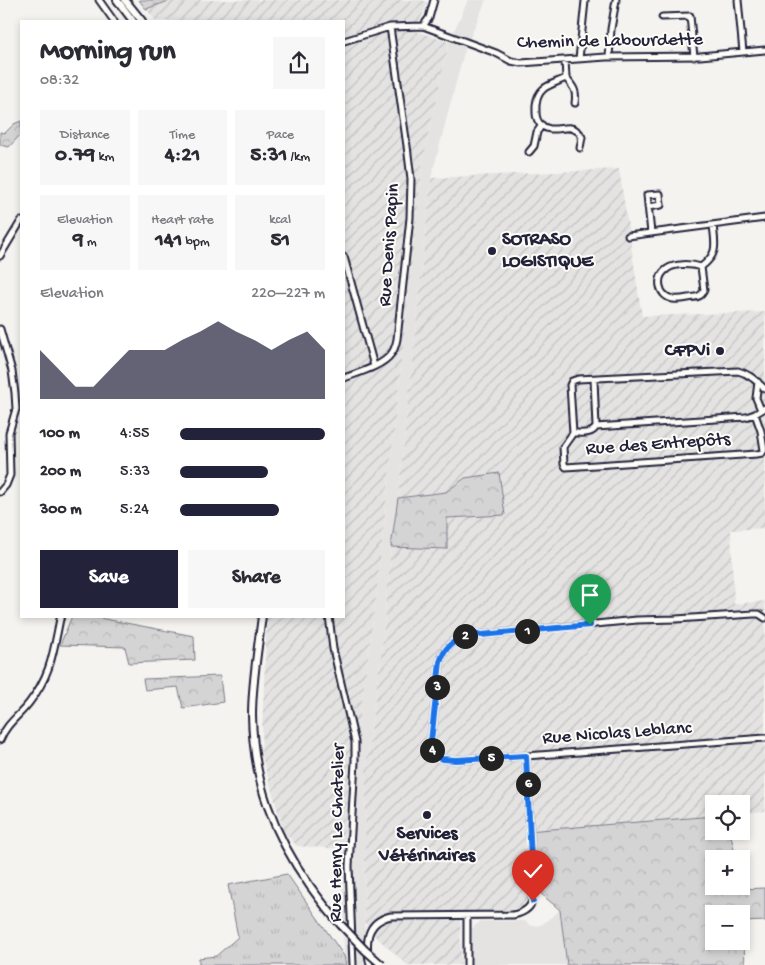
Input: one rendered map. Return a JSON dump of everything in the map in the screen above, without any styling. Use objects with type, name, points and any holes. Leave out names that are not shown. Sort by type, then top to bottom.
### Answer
[{"type":"main road","points":[[117,0],[132,20]]},
{"type":"main road","points":[[125,0],[141,20]]},
{"type":"main road","points":[[262,618],[252,713],[257,771],[267,805],[283,843],[296,866],[324,905],[365,950],[382,965]]},
{"type":"street","points":[[99,0],[113,20]]},
{"type":"street","points":[[423,26],[429,18],[434,0]]},
{"type":"street","points":[[609,57],[616,0]]},
{"type":"street","points":[[738,0],[743,52]]},
{"type":"street","points":[[579,59],[585,1]]},
{"type":"street","points":[[662,17],[690,16],[694,56]]},
{"type":"street","name":"Chemin de Labourdette","points":[[345,41],[390,27],[423,26],[496,53],[511,61],[521,63],[609,57],[694,56],[765,50]]},
{"type":"street","name":"Rue Denis Papin","points":[[374,366],[385,361],[391,355],[397,339],[410,218],[411,179],[390,27]]},
{"type":"street","points":[[565,60],[566,78],[574,88],[575,102]]},
{"type":"street","points":[[566,78],[546,86],[540,92],[537,100],[536,114],[538,122],[545,128],[555,130],[570,128],[577,130],[582,137],[580,148]]},
{"type":"street","points":[[529,152],[534,146],[537,132],[542,125]]},
{"type":"street","points":[[648,207],[650,233]]},
{"type":"street","points":[[628,236],[765,218]]},
{"type":"street","points":[[0,256],[20,223]]},
{"type":"street","points":[[700,267],[708,261],[716,248],[713,225]]},
{"type":"street","points":[[345,261],[374,366],[345,378]]},
{"type":"street","points":[[692,264],[700,267],[704,290],[702,295],[673,300],[661,292],[659,284],[662,273],[669,268],[692,264]]},
{"type":"street","points":[[0,329],[12,371],[16,408],[9,433],[10,475],[6,485],[0,492]]},
{"type":"street","points":[[594,379],[596,427],[591,432],[573,434],[570,385],[572,381],[594,379],[738,371],[746,373],[765,389]]},
{"type":"street","points":[[596,427],[746,417],[763,409],[756,398],[758,382]]},
{"type":"street","name":"Rue des Entrepôts","points":[[573,434],[563,446],[564,464],[566,467],[757,454],[762,453],[764,450],[755,414]]},
{"type":"street","name":"Rue Nicolas Leblanc","points":[[765,618],[759,614],[754,614],[637,620],[481,635],[472,632],[449,646],[440,662],[431,741],[434,753],[438,757],[456,760],[765,738]]},
{"type":"street","points":[[0,740],[6,727],[29,703],[44,680],[51,662],[61,618]]},
{"type":"street","name":"Rue Henry Le Chatelier","points":[[329,618],[333,649],[355,742],[349,866],[352,965]]},
{"type":"street","points":[[370,965],[369,932],[374,924],[380,920],[391,916],[513,915],[520,914],[526,910],[533,901],[526,756]]},
{"type":"street","points":[[467,916],[467,965]]},
{"type":"shaded area","points":[[172,0],[422,0],[428,3],[415,31],[449,42],[423,160],[377,590],[342,849],[297,846],[284,832],[261,754],[267,618],[345,618],[345,20],[155,20],[146,9]]},
{"type":"shaded area","points":[[468,0],[486,0],[464,52],[431,178],[382,645],[366,767],[364,922],[369,965],[346,965],[344,956],[342,849],[377,590],[423,160],[449,42]]},
{"type":"shaded area","points":[[619,169],[642,316],[765,312],[765,528],[731,530],[734,604],[765,601],[765,811],[750,812],[750,795],[705,795],[705,817],[527,831],[530,900],[524,906],[511,910],[460,912],[461,965],[407,965],[375,936],[364,922],[366,767],[382,645],[391,547],[446,549],[447,518],[505,514],[465,478],[446,492],[398,498],[431,178]]},
{"type":"shaded area","points":[[560,910],[567,965],[472,965],[471,929],[481,921],[525,921],[532,926],[541,925]]},
{"type":"green space","points":[[139,0],[172,0],[146,9]]},
{"type":"green space","points":[[20,121],[20,135],[9,147],[0,145],[0,132],[5,133],[14,124]]},
{"type":"green space","points":[[499,473],[505,515],[447,518],[447,549],[391,547],[398,498],[446,492],[465,478]]},
{"type":"green space","points":[[71,618],[100,618],[194,636],[195,660],[129,663],[125,647],[60,645]]},
{"type":"green space","points":[[220,676],[223,702],[183,708],[178,687],[145,690],[143,679]]},
{"type":"green space","points":[[705,817],[705,840],[732,840],[734,850],[705,850],[705,895],[750,895],[750,889],[765,888],[765,921],[750,922],[750,905],[705,905],[705,950],[744,950],[745,965],[567,965],[560,910],[539,892],[530,900],[527,831]]},
{"type":"green space","points":[[287,874],[344,956],[346,965],[199,965],[199,958],[216,956],[238,937],[228,885]]},
{"type":"place","name":"SOTRASO LOGISTIQUE","points":[[492,251]]},
{"type":"place","name":"CFPVi","points":[[720,351]]},
{"type":"place","name":"Services Vétérinaires","points":[[427,815]]},
{"type":"route","points":[[533,901],[526,756],[456,760],[438,757],[432,750],[431,741],[440,662],[444,652],[453,642],[472,632],[481,635],[590,625]]}]
